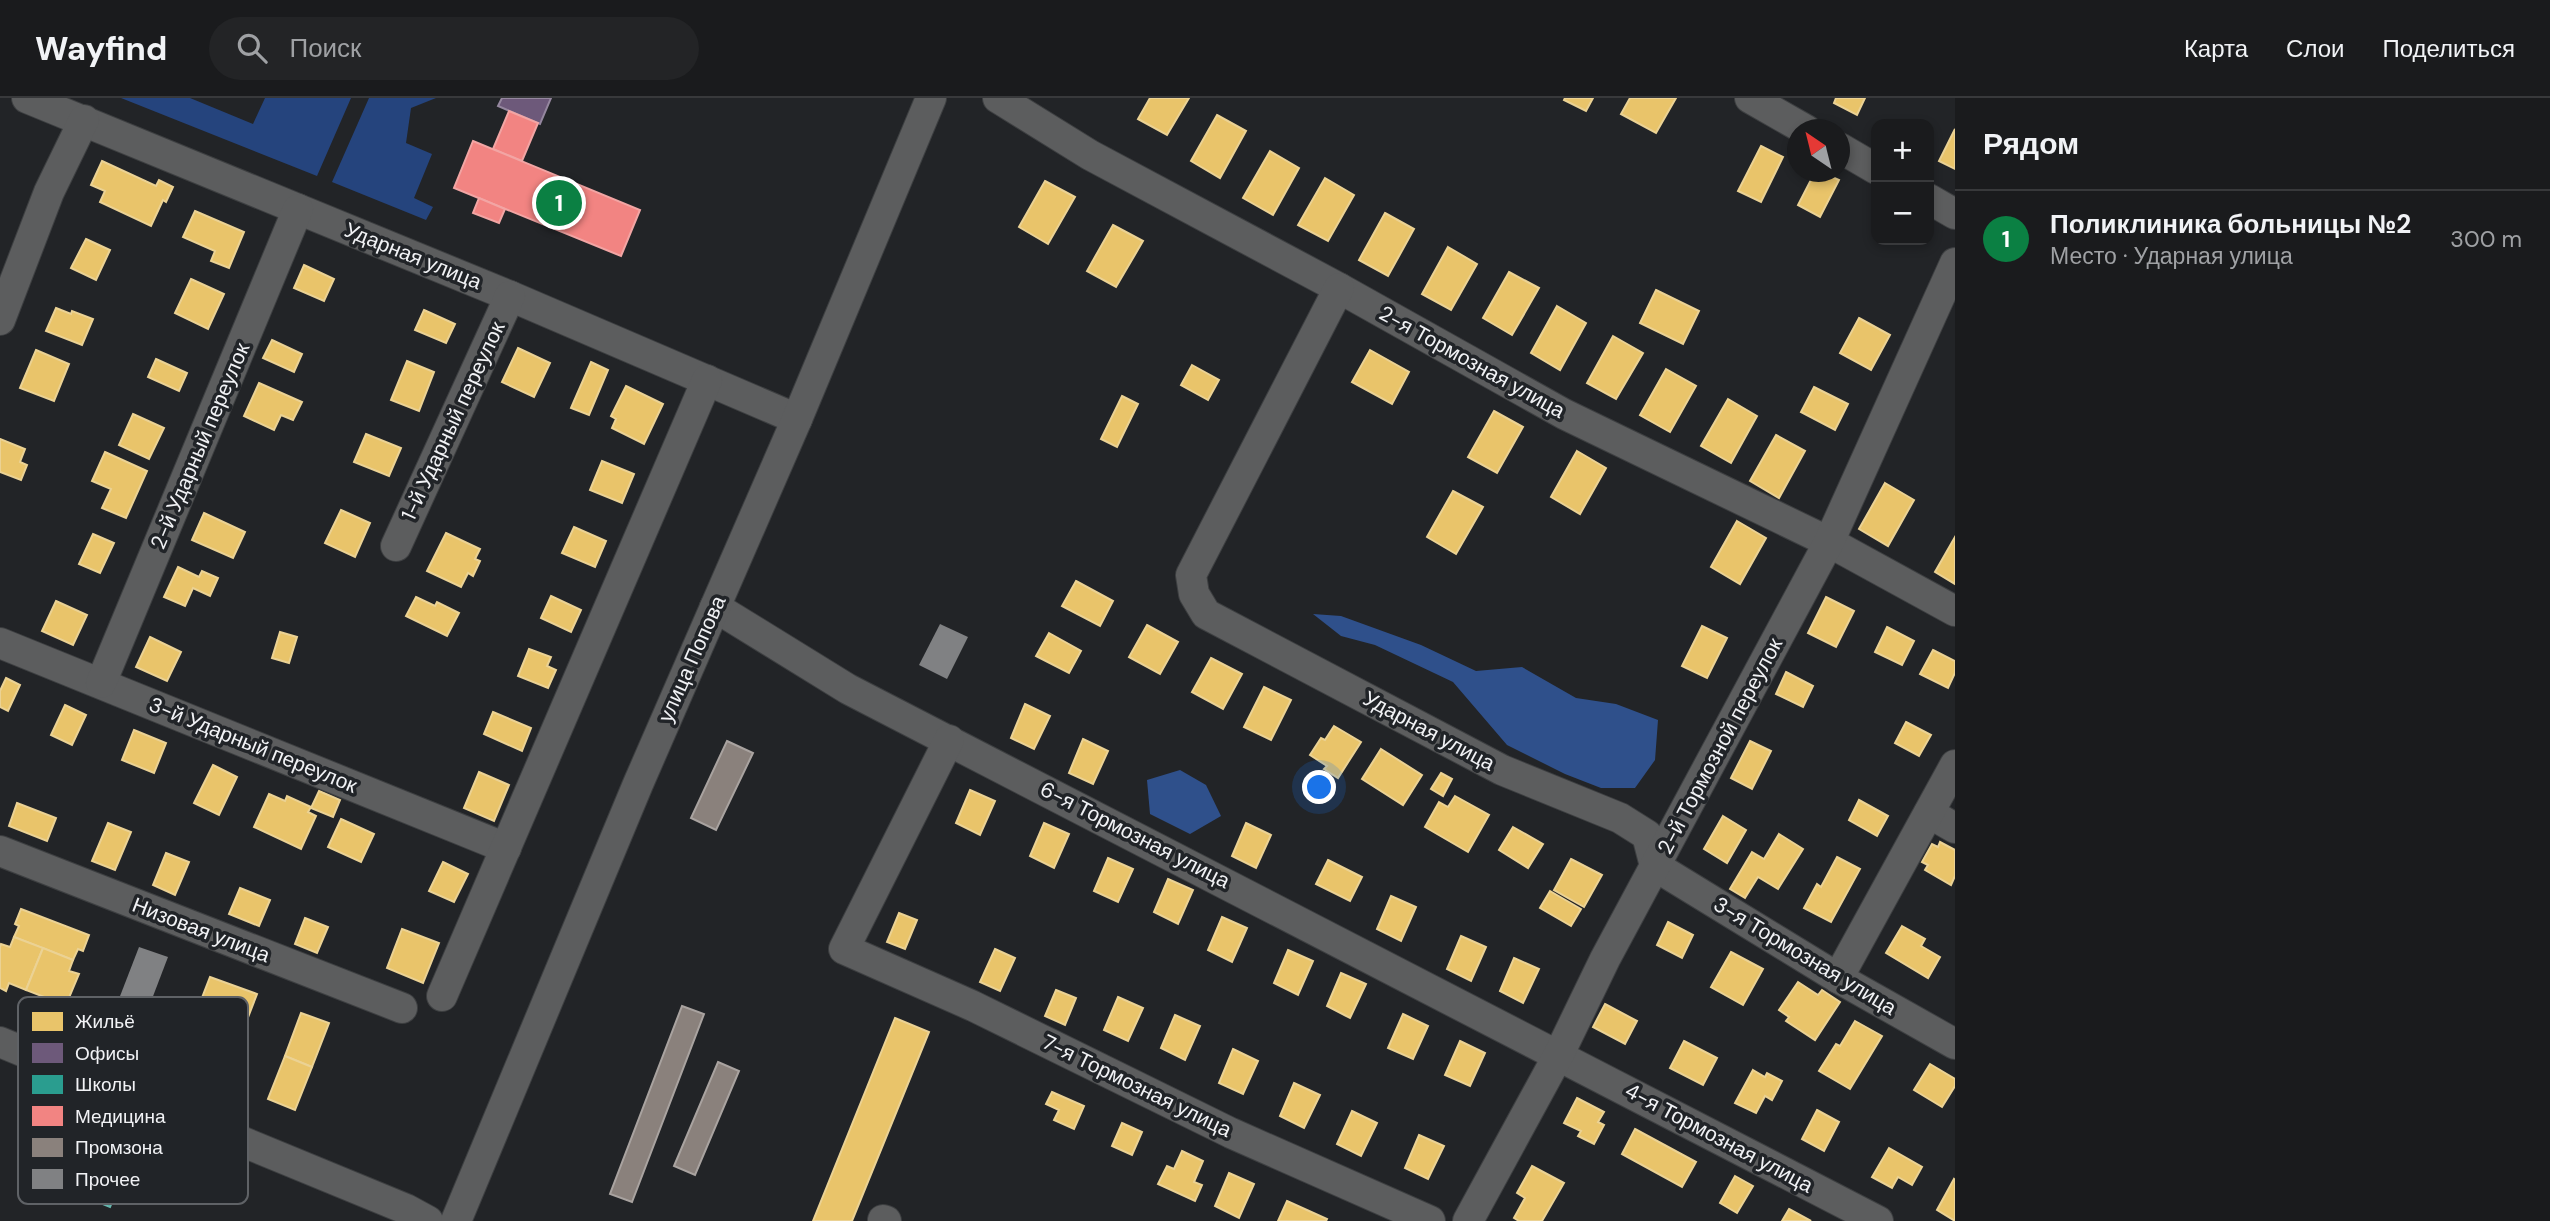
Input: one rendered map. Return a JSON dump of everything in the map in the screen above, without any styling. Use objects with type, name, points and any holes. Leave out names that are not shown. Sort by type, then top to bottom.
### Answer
[{"type":"street","name":"Ударная улица","points":[[27,98],[510,296],[797,419]]},
{"type":"street","name":"улица Попова","points":[[456,1221],[638,784],[797,419],[931,98]]},
{"type":"street","name":"2-я Тормозная улица","points":[[998,98],[1090,155],[1564,414],[1829,542],[1955,611]]},
{"type":"street","points":[[1751,98],[1787,119]]},
{"type":"street","points":[[0,320],[49,192],[84,120]]},
{"type":"street","points":[[1850,154],[1871,166]]},
{"type":"street","points":[[1934,202],[1955,214]]},
{"type":"street","name":"2-й Ударный переулок","points":[[101,683],[298,209]]},
{"type":"street","name":"2-й Тормозной переулок","points":[[1468,1221],[1829,542],[1955,263]]},
{"type":"street","name":"Ударная улица","points":[[1339,289],[1191,575],[1194,594],[1206,614],[1502,770],[1620,818],[1647,835],[1655,866]]},
{"type":"street","name":"1-й Ударный переулок","points":[[396,545],[510,296]]},
{"type":"street","points":[[442,996],[707,380]]},
{"type":"street","name":"6-я Тормозная улица","points":[[715,607],[848,688],[1559,1054]]},
{"type":"street","name":"3-й Ударный переулок","points":[[0,643],[506,848]]},
{"type":"street","name":"7-я Тормозная улица","points":[[949,740],[844,949],[973,1006],[1231,1133],[1430,1221]]},
{"type":"street","points":[[1838,978],[1955,765]]},
{"type":"street","points":[[1929,813],[1955,828]]},
{"type":"street","name":"Низовая улица","points":[[0,851],[402,1008]]},
{"type":"street","name":"3-я Тормозная улица","points":[[1655,866],[1838,978],[1955,1044]]},
{"type":"street","points":[[0,1042],[18,1049]]},
{"type":"street","name":"4-я Тормозная улица","points":[[1559,1054],[1878,1221]]},
{"type":"street","points":[[248,1144],[406,1209],[428,1221]]},
{"type":"shaded area","points":[[121,98],[190,98],[253,124],[265,98],[351,98],[317,176]]},
{"type":"shaded area","points":[[369,98],[436,98],[411,108],[406,143],[432,154],[414,198],[433,207],[426,220],[332,182]]},
{"type":"shaded area","points":[[1313,614],[1341,616],[1421,645],[1476,671],[1522,667],[1576,698],[1616,704],[1658,720],[1655,760],[1635,788],[1601,788],[1565,774],[1507,745],[1453,682],[1375,645],[1341,636]]},
{"type":"shaded area","points":[[1180,770],[1206,785],[1221,816],[1190,834],[1150,814],[1147,780]]},
{"type":"building: Жильё","points":[[1150,98],[1189,98],[1167,135],[1138,119]]},
{"type":"building: Жильё","points":[[1593,98],[1586,111],[1564,100]]},
{"type":"building: Жильё","points":[[1630,98],[1676,98],[1656,133],[1621,114]]},
{"type":"building: Жильё","points":[[1836,98],[1865,98],[1857,115],[1834,103]]},
{"type":"building: Жильё","points":[[1217,115],[1246,131],[1220,178],[1191,161]]},
{"type":"building: Жильё","points":[[1955,129],[1955,169],[1939,161]]},
{"type":"building: Жильё","points":[[1761,146],[1783,157],[1761,202],[1738,191]]},
{"type":"building: Жильё","points":[[1270,151],[1299,168],[1273,215],[1243,198]]},
{"type":"building: Жильё","points":[[102,161],[156,186],[159,180],[173,187],[166,202],[163,200],[151,226],[100,202],[105,191],[91,185]]},
{"type":"building: Жильё","points":[[1325,178],[1354,195],[1328,241],[1298,225]]},
{"type":"building: Жильё","points":[[1045,181],[1075,197],[1048,244],[1019,227]]},
{"type":"building: Жильё","points":[[1810,182],[1838,182],[1820,217],[1798,205]]},
{"type":"building: Жильё","points":[[195,211],[244,232],[229,268],[211,261],[215,251],[183,237]]},
{"type":"building: Жильё","points":[[1385,213],[1414,229],[1388,276],[1359,260]]},
{"type":"building: Жильё","points":[[1113,225],[1143,241],[1116,287],[1087,271]]},
{"type":"building: Жильё","points":[[86,239],[110,250],[96,280],[71,268]]},
{"type":"building: Жильё","points":[[1448,247],[1477,264],[1451,310],[1422,294]]},
{"type":"building: Жильё","points":[[304,265],[334,279],[324,301],[294,288]]},
{"type":"building: Жильё","points":[[1509,272],[1539,288],[1512,335],[1483,318]]},
{"type":"building: Жильё","points":[[191,279],[224,294],[208,329],[175,313]]},
{"type":"building: Жильё","points":[[1656,290],[1699,311],[1683,344],[1640,323]]},
{"type":"building: Жильё","points":[[1557,306],[1586,323],[1560,370],[1531,353]]},
{"type":"building: Жильё","points":[[56,308],[93,319],[82,345],[46,331]]},
{"type":"building: Жильё","points":[[424,310],[455,324],[446,343],[415,330]]},
{"type":"building: Жильё","points":[[1859,318],[1890,335],[1871,370],[1840,353]]},
{"type":"building: Жильё","points":[[1613,336],[1643,353],[1616,399],[1587,383]]},
{"type":"building: Жильё","points":[[272,340],[302,354],[294,372],[263,358]]},
{"type":"building: Жильё","points":[[518,348],[550,363],[534,397],[502,382]]},
{"type":"building: Жильё","points":[[36,350],[69,364],[54,401],[20,388]]},
{"type":"building: Жильё","points":[[1370,350],[1409,372],[1392,404],[1352,382]]},
{"type":"building: Жильё","points":[[156,359],[187,373],[179,391],[148,377]]},
{"type":"building: Жильё","points":[[407,361],[434,372],[419,411],[391,400]]},
{"type":"building: Жильё","points":[[591,362],[608,370],[589,415],[571,408]]},
{"type":"building: Жильё","points":[[1192,365],[1219,380],[1208,400],[1181,385]]},
{"type":"building: Жильё","points":[[1666,369],[1696,386],[1670,432],[1640,415]]},
{"type":"building: Жильё","points":[[259,383],[302,402],[293,420],[281,415],[274,430],[244,416]]},
{"type":"building: Жильё","points":[[626,386],[663,404],[644,444],[612,428],[616,419],[611,416]]},
{"type":"building: Жильё","points":[[1814,387],[1848,404],[1835,430],[1801,412]]},
{"type":"building: Жильё","points":[[1122,396],[1138,404],[1117,447],[1101,439]]},
{"type":"building: Жильё","points":[[1728,399],[1757,416],[1731,463],[1701,446]]},
{"type":"building: Жильё","points":[[1494,411],[1523,427],[1497,473],[1468,457]]},
{"type":"building: Жильё","points":[[133,414],[164,428],[149,459],[119,445]]},
{"type":"building: Жильё","points":[[366,434],[401,448],[389,476],[354,462]]},
{"type":"building: Жильё","points":[[1776,435],[1805,451],[1779,498],[1750,481]]},
{"type":"building: Жильё","points":[[0,439],[25,449],[20,462],[27,465],[21,480],[0,472]]},
{"type":"building: Жильё","points":[[1577,451],[1606,468],[1580,514],[1551,497]]},
{"type":"building: Жильё","points":[[105,452],[147,471],[126,518],[102,508],[111,489],[92,481]]},
{"type":"building: Жильё","points":[[602,461],[634,474],[622,503],[590,490]]},
{"type":"building: Жильё","points":[[1885,483],[1914,500],[1888,546],[1859,529]]},
{"type":"building: Жильё","points":[[1453,491],[1483,507],[1456,554],[1427,537]]},
{"type":"building: Жильё","points":[[341,510],[370,523],[355,557],[325,543]]},
{"type":"building: Жильё","points":[[204,513],[245,532],[233,558],[192,540]]},
{"type":"building: Жильё","points":[[1737,521],[1766,538],[1740,584],[1711,567]]},
{"type":"building: Жильё","points":[[574,527],[606,541],[595,567],[562,553]]},
{"type":"building: Жильё","points":[[446,533],[480,549],[475,559],[480,561],[473,576],[468,573],[461,587],[427,571]]},
{"type":"building: Жильё","points":[[93,534],[114,543],[100,573],[79,564]]},
{"type":"building: Жильё","points":[[1955,537],[1955,584],[1935,572]]},
{"type":"building: Жильё","points":[[178,567],[199,577],[202,571],[218,578],[210,596],[193,588],[185,606],[164,597]]},
{"type":"building: Жильё","points":[[1076,581],[1113,601],[1100,626],[1062,606]]},
{"type":"building: Жильё","points":[[551,596],[581,610],[571,632],[541,618]]},
{"type":"building: Жильё","points":[[416,597],[435,606],[437,602],[459,613],[447,636],[406,616]]},
{"type":"building: Жильё","points":[[1826,597],[1854,611],[1836,647],[1808,633]]},
{"type":"building: Жильё","points":[[56,601],[87,615],[73,645],[42,631]]},
{"type":"building: Жильё","points":[[1147,625],[1178,642],[1160,674],[1129,657]]},
{"type":"building: Жильё","points":[[1702,626],[1727,638],[1707,678],[1682,666]]},
{"type":"building: Жильё","points":[[1887,627],[1914,641],[1902,665],[1875,652]]},
{"type":"building: Жильё","points":[[280,632],[297,637],[289,663],[272,658]]},
{"type":"building: Жильё","points":[[1049,633],[1081,651],[1069,673],[1036,656]]},
{"type":"building: Жильё","points":[[150,637],[181,652],[167,681],[136,667]]},
{"type":"building: Жильё","points":[[529,649],[551,657],[547,666],[556,670],[548,688],[518,676]]},
{"type":"building: Жильё","points":[[1933,650],[1955,661],[1955,673],[1948,688],[1920,674]]},
{"type":"building: Жильё","points":[[1211,658],[1242,674],[1223,709],[1192,692]]},
{"type":"building: Жильё","points":[[1786,672],[1813,686],[1803,707],[1776,694]]},
{"type":"building: Жильё","points":[[6,678],[20,685],[8,711],[0,707],[0,691]]},
{"type":"building: Жильё","points":[[1264,687],[1291,700],[1271,740],[1244,727]]},
{"type":"building: Жильё","points":[[1025,704],[1050,716],[1034,749],[1011,738]]},
{"type":"building: Жильё","points":[[65,705],[86,715],[72,745],[51,735]]},
{"type":"building: Жильё","points":[[493,712],[531,728],[522,751],[484,734]]},
{"type":"building: Жильё","points":[[1906,722],[1931,735],[1919,756],[1895,743]]},
{"type":"building: Жильё","points":[[1334,726],[1361,742],[1338,778],[1324,769],[1327,766],[1310,755],[1321,738],[1325,740]]},
{"type":"building: Жильё","points":[[134,730],[166,743],[154,773],[122,760]]},
{"type":"building: Жильё","points":[[1083,739],[1108,751],[1093,784],[1069,773]]},
{"type":"building: Жильё","points":[[1750,741],[1771,751],[1752,789],[1731,778]]},
{"type":"building: Жильё","points":[[1381,749],[1422,775],[1403,805],[1362,779]]},
{"type":"building: Жильё","points":[[213,765],[237,777],[219,815],[194,803]]},
{"type":"building: Жильё","points":[[479,772],[509,785],[494,821],[464,808]]},
{"type":"building: Жильё","points":[[1441,773],[1452,779],[1443,796],[1431,789]]},
{"type":"building: Жильё","points":[[970,790],[995,801],[980,835],[956,823]]},
{"type":"building: Жильё","points":[[319,791],[340,800],[333,817],[311,808]]},
{"type":"building: Жильё","points":[[269,794],[285,801],[287,796],[311,807],[308,812],[316,816],[301,849],[254,827]]},
{"type":"building: Жильё","points":[[1455,796],[1489,815],[1468,852],[1425,827],[1439,802],[1448,807]]},
{"type":"building: Жильё","points":[[1859,800],[1888,816],[1877,836],[1849,820]]},
{"type":"building: Жильё","points":[[17,803],[56,818],[47,841],[9,826]]},
{"type":"building: Жильё","points":[[1723,816],[1746,830],[1727,863],[1704,849]]},
{"type":"building: Жильё","points":[[341,819],[374,834],[361,862],[328,847]]},
{"type":"building: Жильё","points":[[108,823],[131,832],[115,870],[92,861]]},
{"type":"building: Жильё","points":[[1044,823],[1069,834],[1054,868],[1030,856]]},
{"type":"building: Жильё","points":[[1246,823],[1271,835],[1256,868],[1232,856]]},
{"type":"building: Жильё","points":[[1513,827],[1543,844],[1528,868],[1499,850]]},
{"type":"building: Жильё","points":[[1779,834],[1803,849],[1778,889],[1758,877],[1745,898],[1730,889],[1752,852],[1764,859]]},
{"type":"building: Жильё","points":[[1940,842],[1955,850],[1955,876],[1951,885],[1925,870],[1928,865],[1922,862],[1932,844],[1938,847]]},
{"type":"building: Жильё","points":[[166,853],[189,862],[175,895],[153,885]]},
{"type":"building: Жильё","points":[[1837,857],[1860,869],[1831,922],[1804,908],[1817,884],[1821,887]]},
{"type":"building: Жильё","points":[[1108,858],[1133,869],[1118,902],[1094,891]]},
{"type":"building: Жильё","points":[[1571,859],[1602,875],[1584,907],[1554,890]]},
{"type":"building: Жильё","points":[[1328,860],[1362,877],[1350,901],[1316,884]]},
{"type":"building: Жильё","points":[[443,862],[468,874],[454,902],[429,891]]},
{"type":"building: Жильё","points":[[1168,879],[1193,890],[1178,924],[1154,912]]},
{"type":"building: Жильё","points":[[240,888],[270,900],[259,926],[229,914]]},
{"type":"building: Жильё","points":[[1550,891],[1581,909],[1571,926],[1540,908]]},
{"type":"building: Жильё","points":[[1391,896],[1416,907],[1401,941],[1377,929]]},
{"type":"building: Жильё","points":[[21,909],[89,935],[83,951],[78,949],[73,960],[14,937],[19,926],[15,924]]},
{"type":"building: Жильё","points":[[899,913],[917,920],[905,949],[887,942]]},
{"type":"building: Жильё","points":[[1222,917],[1247,928],[1232,962],[1208,950]]},
{"type":"building: Жильё","points":[[305,918],[328,927],[317,953],[295,944]]},
{"type":"building: Жильё","points":[[1668,922],[1693,935],[1682,958],[1657,945]]},
{"type":"building: Жильё","points":[[1902,926],[1925,939],[1921,946],[1940,957],[1928,978],[1886,953]]},
{"type":"building: Жильё","points":[[402,929],[439,943],[423,983],[387,968]]},
{"type":"building: Жильё","points":[[1461,936],[1486,947],[1471,981],[1447,969]]},
{"type":"building: Жильё","points":[[14,937],[43,948],[26,990],[9,983],[6,991],[0,988],[0,947],[1,944],[10,947]]},
{"type":"building: Жильё","points":[[43,948],[73,960],[69,971],[79,974],[69,997],[44,997],[26,990]]},
{"type":"building: Жильё","points":[[995,949],[1015,958],[1000,991],[980,982]]},
{"type":"building: Жильё","points":[[1288,950],[1313,961],[1298,995],[1274,983]]},
{"type":"building: Жильё","points":[[1731,952],[1763,969],[1743,1005],[1711,987]]},
{"type":"building: Жильё","points":[[1514,958],[1539,969],[1523,1003],[1500,991]]},
{"type":"building: Жильё","points":[[1341,973],[1366,984],[1350,1018],[1327,1006]]},
{"type":"building: Жильё","points":[[210,977],[257,994],[248,1017],[248,997],[202,997]]},
{"type":"building: Жильё","points":[[1798,982],[1818,995],[1822,990],[1840,1002],[1815,1040],[1786,1021],[1789,1017],[1779,1010]]},
{"type":"building: Жильё","points":[[1056,990],[1076,998],[1065,1025],[1045,1016]]},
{"type":"building: Жильё","points":[[1118,997],[1143,1008],[1128,1041],[1104,1030]]},
{"type":"building: Жильё","points":[[1605,1004],[1637,1021],[1625,1044],[1593,1027]]},
{"type":"building: Жильё","points":[[301,1013],[329,1023],[312,1067],[285,1056]]},
{"type":"building: Жильё","points":[[1403,1014],[1428,1026],[1413,1059],[1388,1048]]},
{"type":"building: Жильё","points":[[1175,1015],[1200,1026],[1185,1060],[1161,1048]]},
{"type":"building: Жильё","points":[[895,1018],[929,1032],[852,1221],[813,1221]]},
{"type":"building: Жильё","points":[[1855,1021],[1882,1036],[1850,1089],[1819,1071],[1836,1044],[1840,1046]]},
{"type":"building: Жильё","points":[[1460,1041],[1485,1053],[1470,1086],[1445,1075]]},
{"type":"building: Жильё","points":[[1684,1041],[1717,1058],[1703,1085],[1670,1068]]},
{"type":"building: Жильё","points":[[1233,1049],[1258,1061],[1243,1094],[1219,1083]]},
{"type":"building: Жильё","points":[[285,1056],[312,1067],[295,1110],[268,1099]]},
{"type":"building: Жильё","points":[[1930,1064],[1955,1079],[1955,1086],[1942,1107],[1914,1090]]},
{"type":"building: Жильё","points":[[1753,1070],[1765,1077],[1767,1073],[1782,1081],[1772,1100],[1765,1096],[1756,1113],[1735,1103]]},
{"type":"building: Жильё","points":[[1294,1083],[1320,1095],[1304,1128],[1280,1116]]},
{"type":"building: Жильё","points":[[1052,1092],[1084,1106],[1074,1129],[1054,1120],[1059,1110],[1046,1104]]},
{"type":"building: Жильё","points":[[1577,1098],[1604,1112],[1598,1122],[1604,1125],[1594,1144],[1578,1136],[1581,1131],[1564,1123]]},
{"type":"building: Жильё","points":[[1817,1110],[1839,1122],[1824,1151],[1802,1139]]},
{"type":"building: Жильё","points":[[1352,1111],[1377,1123],[1361,1156],[1337,1144]]},
{"type":"building: Жильё","points":[[1122,1123],[1142,1132],[1132,1155],[1112,1146]]},
{"type":"building: Жильё","points":[[1635,1129],[1696,1162],[1682,1187],[1622,1154]]},
{"type":"building: Жильё","points":[[1419,1135],[1444,1146],[1428,1179],[1405,1168]]},
{"type":"building: Жильё","points":[[1889,1148],[1922,1167],[1912,1185],[1898,1177],[1892,1188],[1872,1177]]},
{"type":"building: Жильё","points":[[1182,1151],[1203,1161],[1194,1182],[1202,1185],[1195,1201],[1158,1184],[1167,1166],[1174,1169]]},
{"type":"building: Жильё","points":[[1532,1166],[1564,1183],[1542,1221],[1519,1221],[1514,1218],[1525,1198],[1517,1193]]},
{"type":"building: Жильё","points":[[1229,1173],[1254,1184],[1239,1218],[1215,1206]]},
{"type":"building: Жильё","points":[[1735,1176],[1753,1186],[1737,1213],[1720,1203]]},
{"type":"building: Жильё","points":[[1955,1180],[1955,1221],[1937,1210]]},
{"type":"building: Жильё","points":[[1287,1201],[1327,1219],[1278,1221]]},
{"type":"building: Жильё","points":[[1789,1209],[1811,1221],[1782,1221]]},
{"type":"building: Офисы","points":[[502,98],[551,98],[540,124],[498,106]]},
{"type":"building: Медицина","points":[[509,111],[538,123],[522,161],[493,149]]},
{"type":"building: Медицина","points":[[473,141],[640,210],[621,256],[454,188]]},
{"type":"building: Медицина","points":[[479,198],[505,209],[499,223],[473,213]]},
{"type":"building: Промзона","points":[[727,741],[753,753],[716,830],[691,818]]},
{"type":"building: Промзона","points":[[682,1006],[704,1014],[632,1202],[610,1194]]},
{"type":"building: Промзона","points":[[718,1062],[739,1071],[695,1175],[674,1166]]},
{"type":"building: Прочее","points":[[940,624],[968,637],[947,679],[919,665]]},
{"type":"building: Прочее","points":[[139,947],[168,957],[153,997],[120,997]]},
{"type":"place","name":"Поликлиника больницы №2","points":[[559,203]]}]
